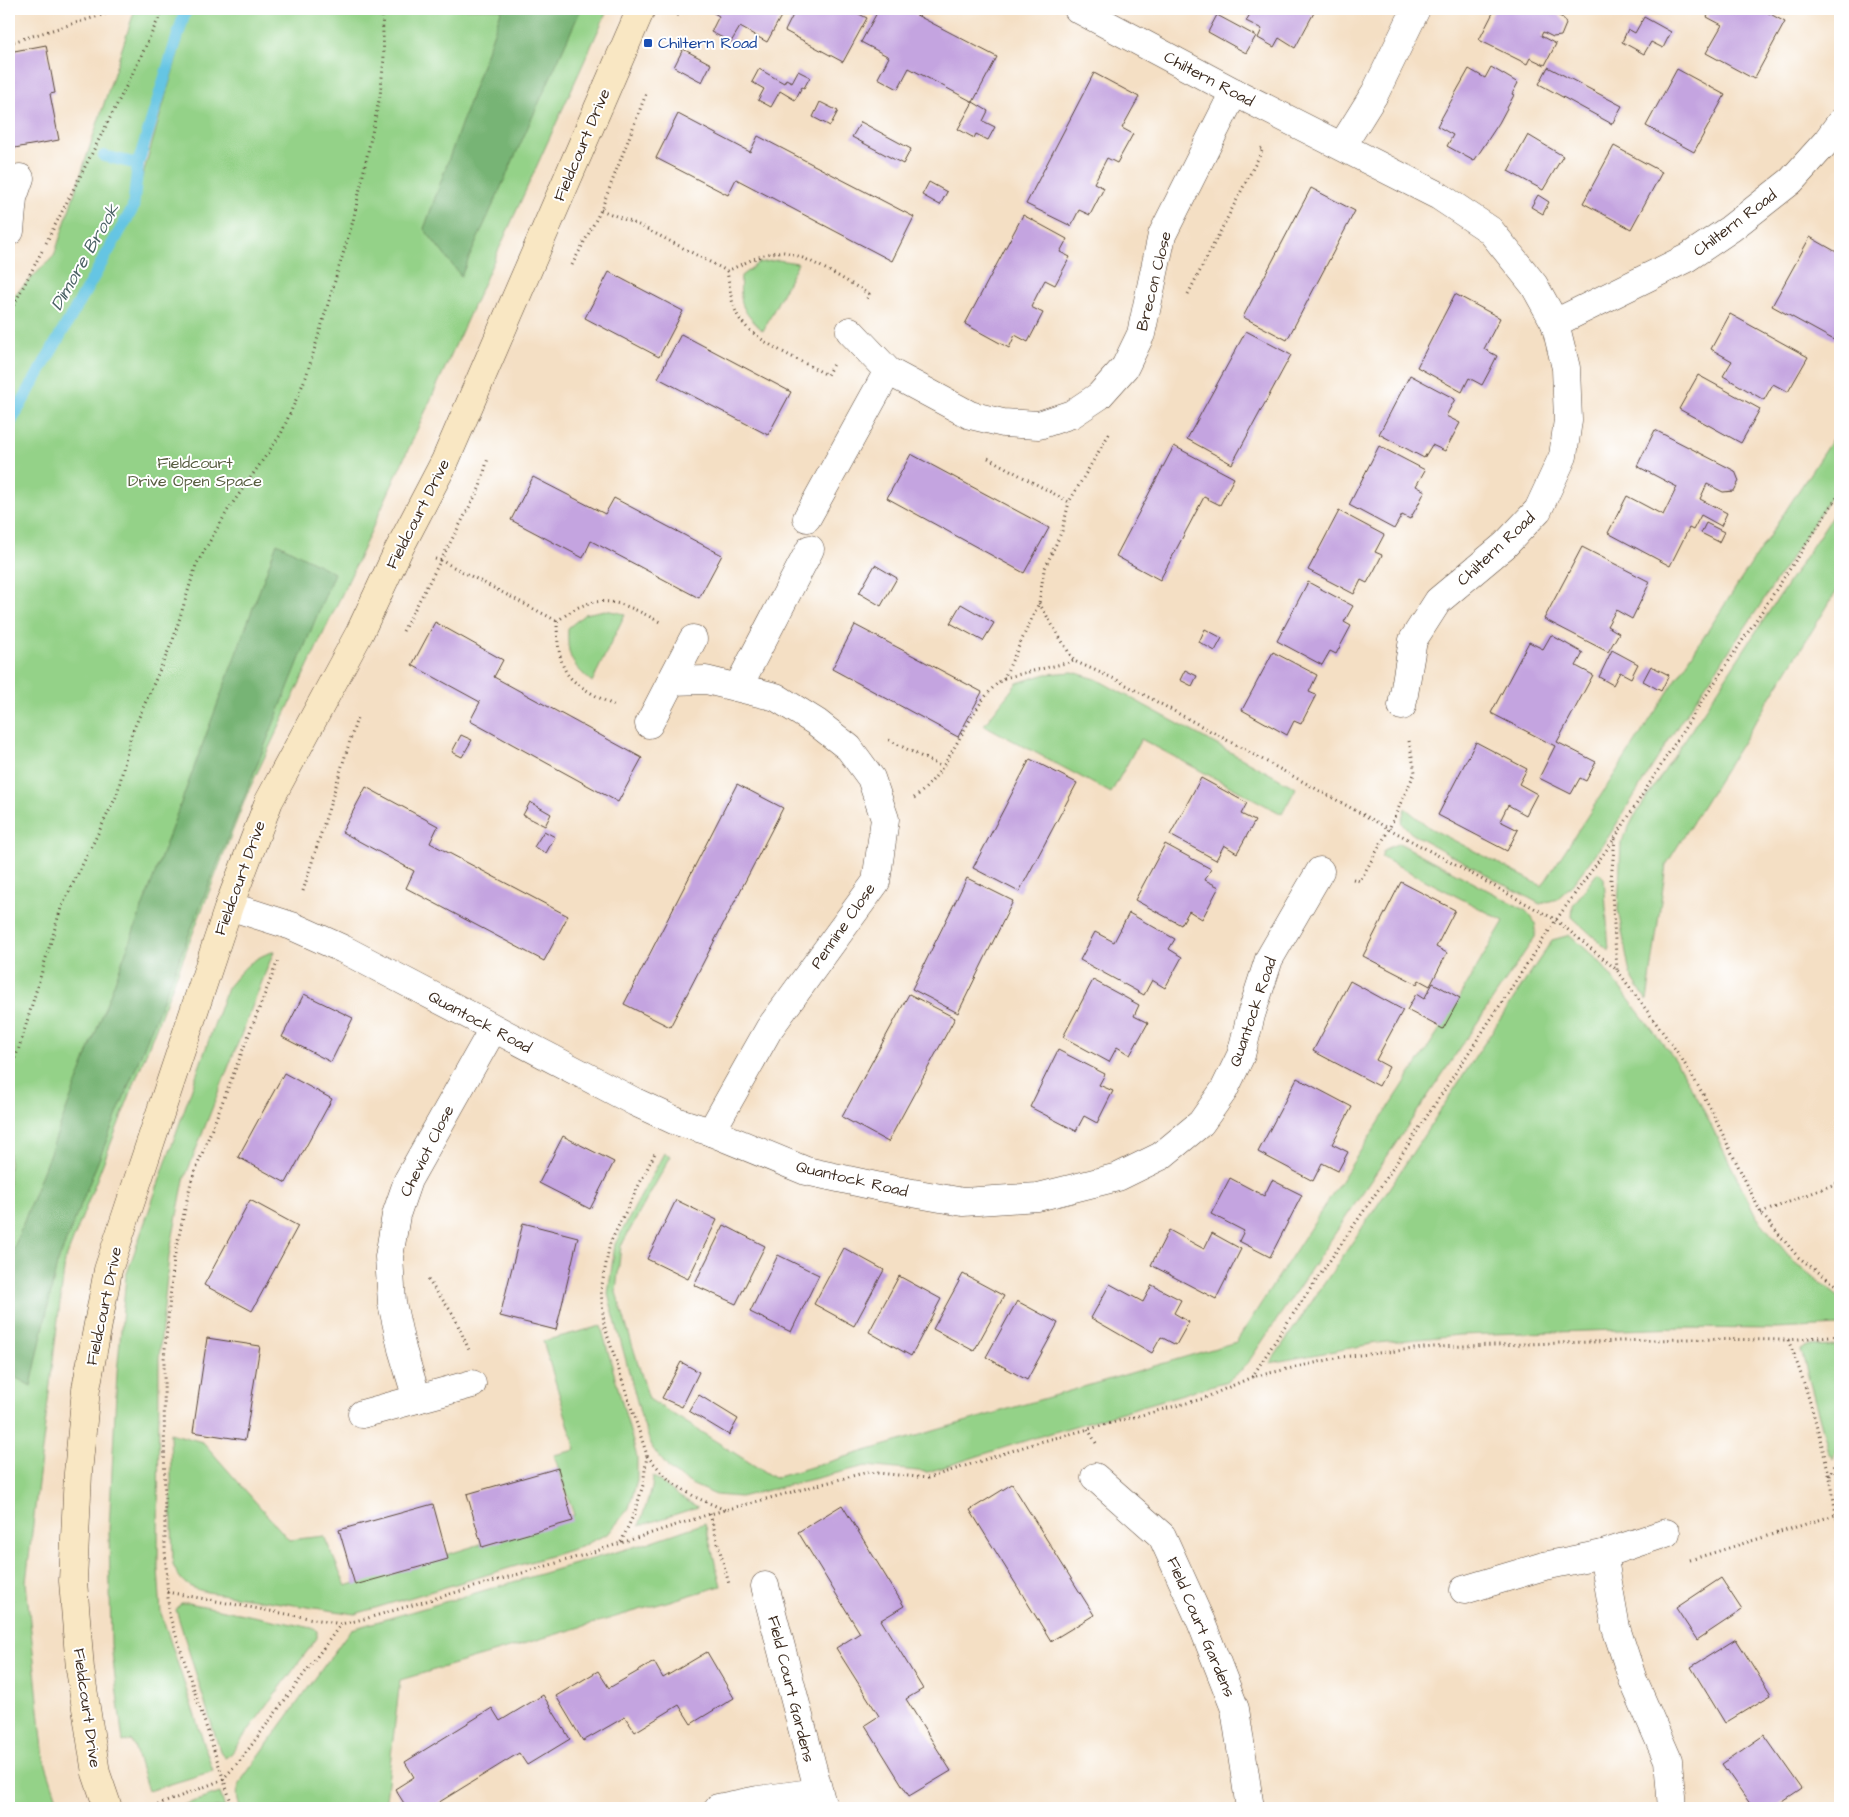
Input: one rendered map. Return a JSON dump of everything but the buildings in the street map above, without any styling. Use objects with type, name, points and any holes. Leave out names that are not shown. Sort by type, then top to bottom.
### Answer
[{"type":"street","name":"Fieldcourt Drive","points":[[108,1808],[96,1773],[80,1669],[73,1581],[78,1474],[86,1389],[108,1270],[229,906],[269,801],[360,632],[398,551],[446,461],[641,9]]},
{"type":"street","name":"Chiltern Road","points":[[1078,9],[1234,92],[1440,196],[1490,230],[1534,285],[1555,323],[1566,368],[1568,420],[1563,456],[1538,510],[1505,544],[1438,601],[1414,640],[1402,706]]},
{"type":"street","points":[[1342,146],[1375,93],[1416,9]]},
{"type":"street","name":"Brecon Close","points":[[850,331],[888,372],[970,415],[1003,423],[1039,425],[1072,414],[1099,396],[1125,367],[1141,334],[1162,235],[1234,92]]},
{"type":"street","name":"Chiltern Road","points":[[1555,323],[1687,258],[1730,229],[1790,181],[1827,141],[1840,123]]},
{"type":"street","points":[[10,231],[14,190]]},
{"type":"street","points":[[807,518],[888,372]]},
{"type":"street","points":[[738,687],[810,549]]},
{"type":"street","points":[[649,724],[693,639]]},
{"type":"street","name":"Pennine Close","points":[[671,682],[706,680],[776,696],[816,722],[849,748],[871,778],[885,820],[876,882],[769,1029],[711,1132]]},
{"type":"street","name":"Quantock Road","points":[[229,906],[292,926],[343,949],[492,1029],[676,1121],[711,1132],[806,1171],[963,1202],[1038,1197],[1118,1177],[1161,1156],[1200,1124],[1224,1090],[1241,1055],[1251,1015],[1269,959],[1320,871]]},
{"type":"street","name":"Cheviot Close","points":[[417,1399],[402,1348],[392,1303],[389,1257],[396,1215],[408,1180],[492,1029]]},
{"type":"street","points":[[362,1414],[472,1384]]},
{"type":"street","name":"Field Court Gardens","points":[[1094,1477],[1162,1536],[1201,1622],[1235,1709],[1250,1808]]},
{"type":"street","points":[[1464,1590],[1544,1566],[1603,1554],[1666,1533]]},
{"type":"street","points":[[1603,1554],[1616,1628],[1630,1671],[1668,1760],[1672,1808]]},
{"type":"street","name":"Field Court Gardens","points":[[718,1808],[758,1800],[820,1800],[765,1586]]},
{"type":"path","points":[[9,43],[122,9]]},
{"type":"path","points":[[9,314],[94,151],[163,9]]},
{"type":"path","points":[[9,1072],[19,1048],[61,908],[117,795],[131,735],[173,640],[196,565],[228,510],[281,434],[306,377],[353,221],[378,106],[384,58],[382,9]]},
{"type":"path","points":[[601,210],[641,226],[727,271]]},
{"type":"path","points":[[780,251],[806,258],[869,294],[827,375],[762,340],[741,322],[734,305],[727,271],[756,258],[780,251]]},
{"type":"path","points":[[1252,1376],[1284,1326],[1387,1177],[1556,920],[1615,838],[1684,729],[1840,493]]},
{"type":"path","points":[[1004,678],[1039,603],[1044,570],[1062,531],[1069,502]]},
{"type":"path","points":[[398,551],[442,561],[557,621]]},
{"type":"path","points":[[557,621],[584,605],[607,600],[637,610],[693,639]]},
{"type":"path","points":[[1039,603],[1074,661],[1117,680],[1556,920],[1617,970],[1678,1053],[1703,1094],[1761,1212],[1798,1256],[1840,1288]]},
{"type":"path","points":[[557,621],[558,647],[568,675],[594,695],[649,724]]},
{"type":"path","points":[[885,820],[920,793],[942,768],[978,708],[996,684],[1004,678],[1074,661]]},
{"type":"path","points":[[1320,871],[1360,881],[1389,829],[1415,772],[1402,706]]},
{"type":"path","points":[[1615,838],[1611,878],[1617,970]]},
{"type":"path","points":[[232,1808],[168,1614],[164,1359],[174,1258],[191,1182],[292,926]]},
{"type":"path","points":[[676,1121],[654,1154],[610,1243],[601,1290],[604,1326],[647,1456],[670,1480],[695,1496],[725,1510]]},
{"type":"path","points":[[1761,1212],[1840,1182]]},
{"type":"path","points":[[389,1257],[416,1264],[453,1314],[475,1363],[472,1384]]},
{"type":"path","points":[[167,1592],[341,1624],[368,1618],[556,1563],[710,1514],[867,1472],[928,1478],[1036,1443],[1202,1399],[1252,1376],[1340,1356],[1433,1347],[1684,1338],[1788,1340],[1840,1335]]},
{"type":"path","points":[[1788,1340],[1797,1362],[1830,1476],[1835,1516],[1840,1531]]},
{"type":"path","points":[[1830,1476],[1840,1454]]},
{"type":"path","points":[[620,1542],[635,1512],[643,1485],[647,1456]]},
{"type":"path","points":[[710,1514],[728,1584],[765,1586]]},
{"type":"path","points":[[1666,1533],[1686,1561],[1835,1516]]},
{"type":"path","points":[[153,1807],[222,1780],[239,1762],[341,1624]]},
{"type":"green space","name":"Fieldcourt Drive Open Space","points":[[135,9],[186,9],[138,163],[134,205],[191,9],[608,9],[352,573],[248,792],[65,1261],[26,1582],[44,1759],[60,1808],[9,1808],[9,300],[54,256]]},
{"type":"green space","points":[[502,9],[581,9],[461,276],[424,229]]},
{"type":"green space","points":[[778,260],[798,263],[763,331],[750,318],[743,307],[741,276],[758,263]]},
{"type":"green space","points":[[1840,427],[1840,482],[1757,610],[1679,724],[1609,836],[1572,885],[1557,899],[1540,904],[1411,833],[1401,822],[1405,808],[1430,828],[1542,886]]},
{"type":"green space","points":[[1840,504],[1840,586],[1666,865],[1647,1001],[1630,974],[1618,910],[1621,843],[1634,817]]},
{"type":"green space","points":[[277,543],[334,573],[57,1264],[31,1386],[9,1374],[9,1261],[114,984]]},
{"type":"green space","points":[[605,610],[625,614],[592,682],[574,664],[571,658],[568,646],[568,628],[585,614]]},
{"type":"green space","points":[[1073,672],[1096,679],[1296,788],[1282,814],[1141,739],[1111,793],[984,725],[1017,683],[1046,674]]},
{"type":"green space","points":[[1399,843],[1525,910],[1535,922],[1535,937],[1245,1367],[1227,1381],[1034,1438],[928,1472],[866,1466],[740,1497],[716,1495],[693,1485],[671,1471],[653,1449],[642,1420],[608,1294],[615,1244],[664,1153],[671,1156],[621,1246],[616,1292],[649,1399],[774,1478],[1236,1342],[1447,1018],[1504,921],[1381,857],[1384,850]]},
{"type":"green space","points":[[1598,872],[1604,878],[1609,951],[1572,917],[1573,905]]},
{"type":"green space","points":[[1570,935],[1600,962],[1674,1058],[1698,1099],[1756,1216],[1794,1262],[1840,1298],[1840,1326],[1775,1329],[1683,1328],[1459,1335],[1377,1343],[1270,1363],[1394,1181],[1552,940]]},
{"type":"green space","points":[[274,951],[184,1180],[169,1256],[159,1358],[158,1569],[161,1613],[213,1771],[148,1791],[132,1740],[123,1742],[111,1645],[109,1529],[117,1373],[126,1276],[227,988],[247,965]]},
{"type":"green space","points":[[601,1326],[637,1457],[637,1481],[629,1508],[609,1533],[580,1547],[355,1614],[207,1592],[186,1584],[176,1571],[173,1565],[170,1433],[203,1442],[289,1540],[324,1536],[346,1586],[574,1515],[554,1455],[576,1450],[543,1341]]},
{"type":"green space","points":[[1840,1345],[1840,1441],[1834,1460],[1829,1453],[1801,1350],[1810,1346]]},
{"type":"green space","points":[[653,1476],[680,1497],[698,1507],[639,1526],[652,1488]]},
{"type":"green space","points":[[705,1523],[721,1586],[400,1680],[385,1808],[240,1808],[237,1793],[243,1778],[352,1629],[647,1543]]},
{"type":"green space","points":[[181,1603],[312,1628],[317,1631],[317,1638],[231,1754],[225,1758],[220,1751],[176,1610]]},
{"type":"green space","points":[[220,1793],[225,1808],[174,1808]]},
{"type":"waterway","name":"Dimore Brook","points":[[9,425],[133,208],[138,164],[186,9]]},
{"type":"waterway","points":[[104,156],[138,164]]},
{"type":"place","name":"Chiltern Road","points":[[648,43]]}]
